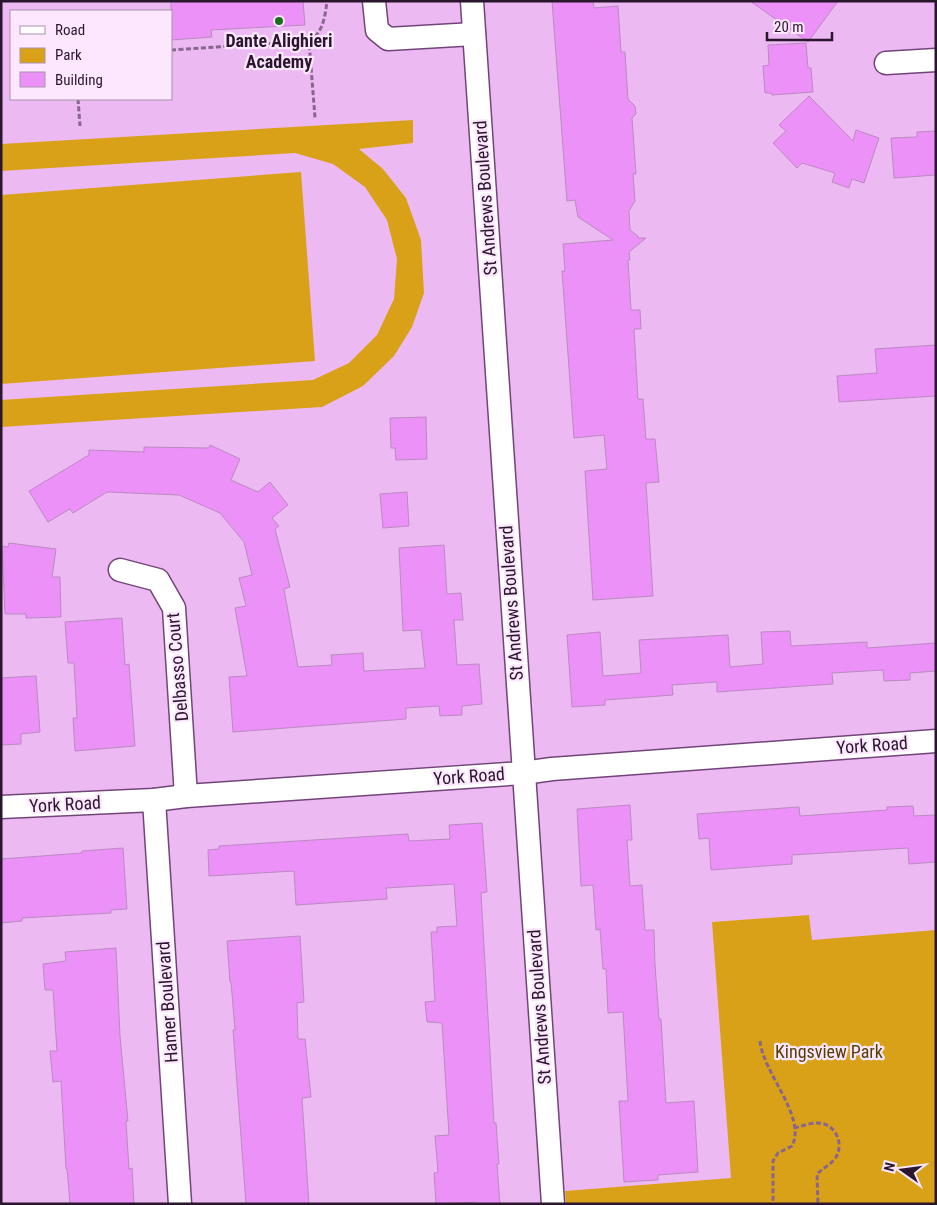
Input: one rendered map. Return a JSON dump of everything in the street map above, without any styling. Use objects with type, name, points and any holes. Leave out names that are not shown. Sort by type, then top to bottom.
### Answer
[{"type":"street","points":[[374,1],[377,30],[388,39],[474,34]]},
{"type":"street","name":"St Andrews Boulevard","points":[[472,1],[552,1204]]},
{"type":"street","points":[[886,63],[936,60]]},
{"type":"street","name":"Delbasso Court","points":[[120,570],[158,580],[174,608],[186,796]]},
{"type":"street","name":"York Road","points":[[1,807],[154,800],[186,796],[523,773],[552,769],[936,740]]},
{"type":"street","name":"Hamer Boulevard","points":[[154,800],[180,1204]]},
{"type":"path","points":[[172,50],[309,41],[318,36],[326,14],[328,1]]},
{"type":"path","points":[[309,41],[315,118]]},
{"type":"path","points":[[78,100],[80,126]]},
{"type":"path","points":[[760,1041],[767,1065],[791,1110],[794,1128],[794,1142],[792,1146],[778,1153],[773,1161],[773,1204]]},
{"type":"path","points":[[794,1128],[819,1123],[830,1127],[836,1134],[839,1143],[838,1152],[833,1161],[817,1174],[818,1204]]},
{"type":"green space","points":[[413,120],[413,143],[359,149],[383,169],[406,198],[421,240],[424,293],[412,327],[394,356],[363,386],[322,407],[1,427],[1,400],[313,380],[349,363],[377,335],[394,299],[397,259],[387,220],[365,187],[333,164],[295,153],[1,171],[1,144]]},
{"type":"green space","points":[[301,172],[315,361],[1,384],[1,195]]},
{"type":"green space","name":"Kingsview Park","points":[[809,915],[812,940],[936,930],[936,1204],[566,1204],[565,1191],[731,1178],[712,922]]},
{"type":"building","name":"Dante Alighieri Academy","points":[[171,1],[303,1],[305,25],[211,30],[212,37],[172,40]]},
{"type":"building","points":[[552,1],[593,1],[594,8],[618,6],[621,52],[625,52],[628,99],[635,106],[636,114],[632,118],[636,174],[633,174],[635,201],[629,211],[630,230],[638,238],[646,238],[629,252],[630,260],[628,260],[631,310],[640,310],[641,329],[634,329],[638,399],[643,399],[646,439],[655,439],[659,482],[646,483],[653,596],[593,600],[585,471],[607,469],[604,435],[574,438],[562,271],[565,271],[563,244],[613,240],[578,217],[575,200],[567,201]]},
{"type":"building","points":[[750,1],[838,1],[808,42]]},
{"type":"building","points":[[806,43],[808,68],[811,68],[813,92],[772,95],[771,93],[765,93],[763,66],[769,65],[768,45]]},
{"type":"building","points":[[809,96],[853,141],[856,130],[879,138],[864,183],[852,179],[849,188],[832,182],[835,173],[802,163],[797,168],[773,143],[786,131],[779,125]]},
{"type":"building","points":[[936,131],[936,175],[894,178],[891,138],[917,137],[917,132]]},
{"type":"building","points":[[936,345],[936,396],[839,402],[837,376],[877,373],[875,349]]},
{"type":"building","points":[[426,417],[427,459],[396,460],[395,448],[391,448],[390,418]]},
{"type":"building","points":[[210,445],[240,459],[231,480],[258,492],[270,482],[288,505],[272,518],[279,526],[275,529],[290,587],[284,589],[298,667],[332,665],[331,655],[363,653],[364,671],[425,668],[421,630],[403,631],[399,548],[444,545],[447,594],[461,593],[463,620],[454,620],[457,665],[479,664],[482,704],[462,706],[462,715],[440,716],[439,706],[406,708],[406,719],[233,732],[229,677],[247,676],[235,608],[246,606],[239,578],[252,575],[244,542],[220,513],[179,495],[107,492],[73,513],[70,509],[48,522],[29,491],[89,455],[89,450],[144,452],[144,447],[209,448]]},
{"type":"building","points":[[407,492],[409,526],[383,528],[380,494]]},
{"type":"building","points":[[9,543],[56,549],[52,577],[60,577],[61,617],[26,618],[26,614],[5,614],[2,546],[8,547]]},
{"type":"building","points":[[122,618],[125,665],[129,664],[135,746],[75,751],[73,718],[77,718],[74,663],[68,663],[65,622]]},
{"type":"building","points":[[790,631],[791,646],[867,642],[867,648],[936,643],[936,671],[910,673],[910,680],[884,681],[883,670],[832,673],[833,684],[717,692],[717,682],[672,685],[673,695],[605,700],[605,705],[572,707],[567,635],[600,632],[603,676],[641,673],[639,640],[728,635],[730,667],[763,664],[761,632]]},
{"type":"building","points":[[36,676],[40,732],[21,734],[21,744],[1,745],[1,678]]},
{"type":"building","points":[[630,805],[632,840],[627,840],[630,886],[642,885],[645,930],[654,930],[666,1103],[694,1101],[698,1172],[658,1175],[658,1180],[624,1182],[619,1101],[628,1101],[623,1012],[608,1013],[606,969],[603,969],[600,929],[596,930],[593,885],[581,886],[577,809]]},
{"type":"building","points":[[913,806],[914,816],[936,815],[936,862],[909,864],[908,848],[792,855],[792,864],[711,870],[709,838],[699,839],[697,814],[799,807],[800,816],[887,810],[887,807]]},
{"type":"building","points":[[482,823],[487,892],[481,893],[500,1204],[476,1204],[476,1202],[436,1204],[434,1173],[438,1172],[435,1136],[449,1135],[442,1023],[427,1022],[425,1002],[435,1001],[431,932],[437,932],[437,927],[457,926],[454,884],[386,888],[387,899],[296,905],[294,871],[209,876],[208,850],[219,849],[219,846],[408,834],[409,841],[450,839],[449,825]]},
{"type":"building","points":[[123,848],[127,909],[111,910],[111,913],[22,918],[22,921],[1,923],[1,859]]},
{"type":"building","points":[[300,936],[304,1002],[297,1003],[298,1039],[305,1039],[311,1097],[302,1098],[309,1204],[246,1204],[233,1030],[235,1030],[227,941]]},
{"type":"building","points":[[116,948],[120,1036],[128,1121],[126,1121],[129,1169],[132,1168],[134,1204],[70,1204],[61,1081],[53,1082],[50,1051],[57,1051],[53,990],[45,990],[43,964],[66,961],[65,952]]},
{"type":"place","name":"Dante Alighieri Academy","points":[[279,21]]}]
